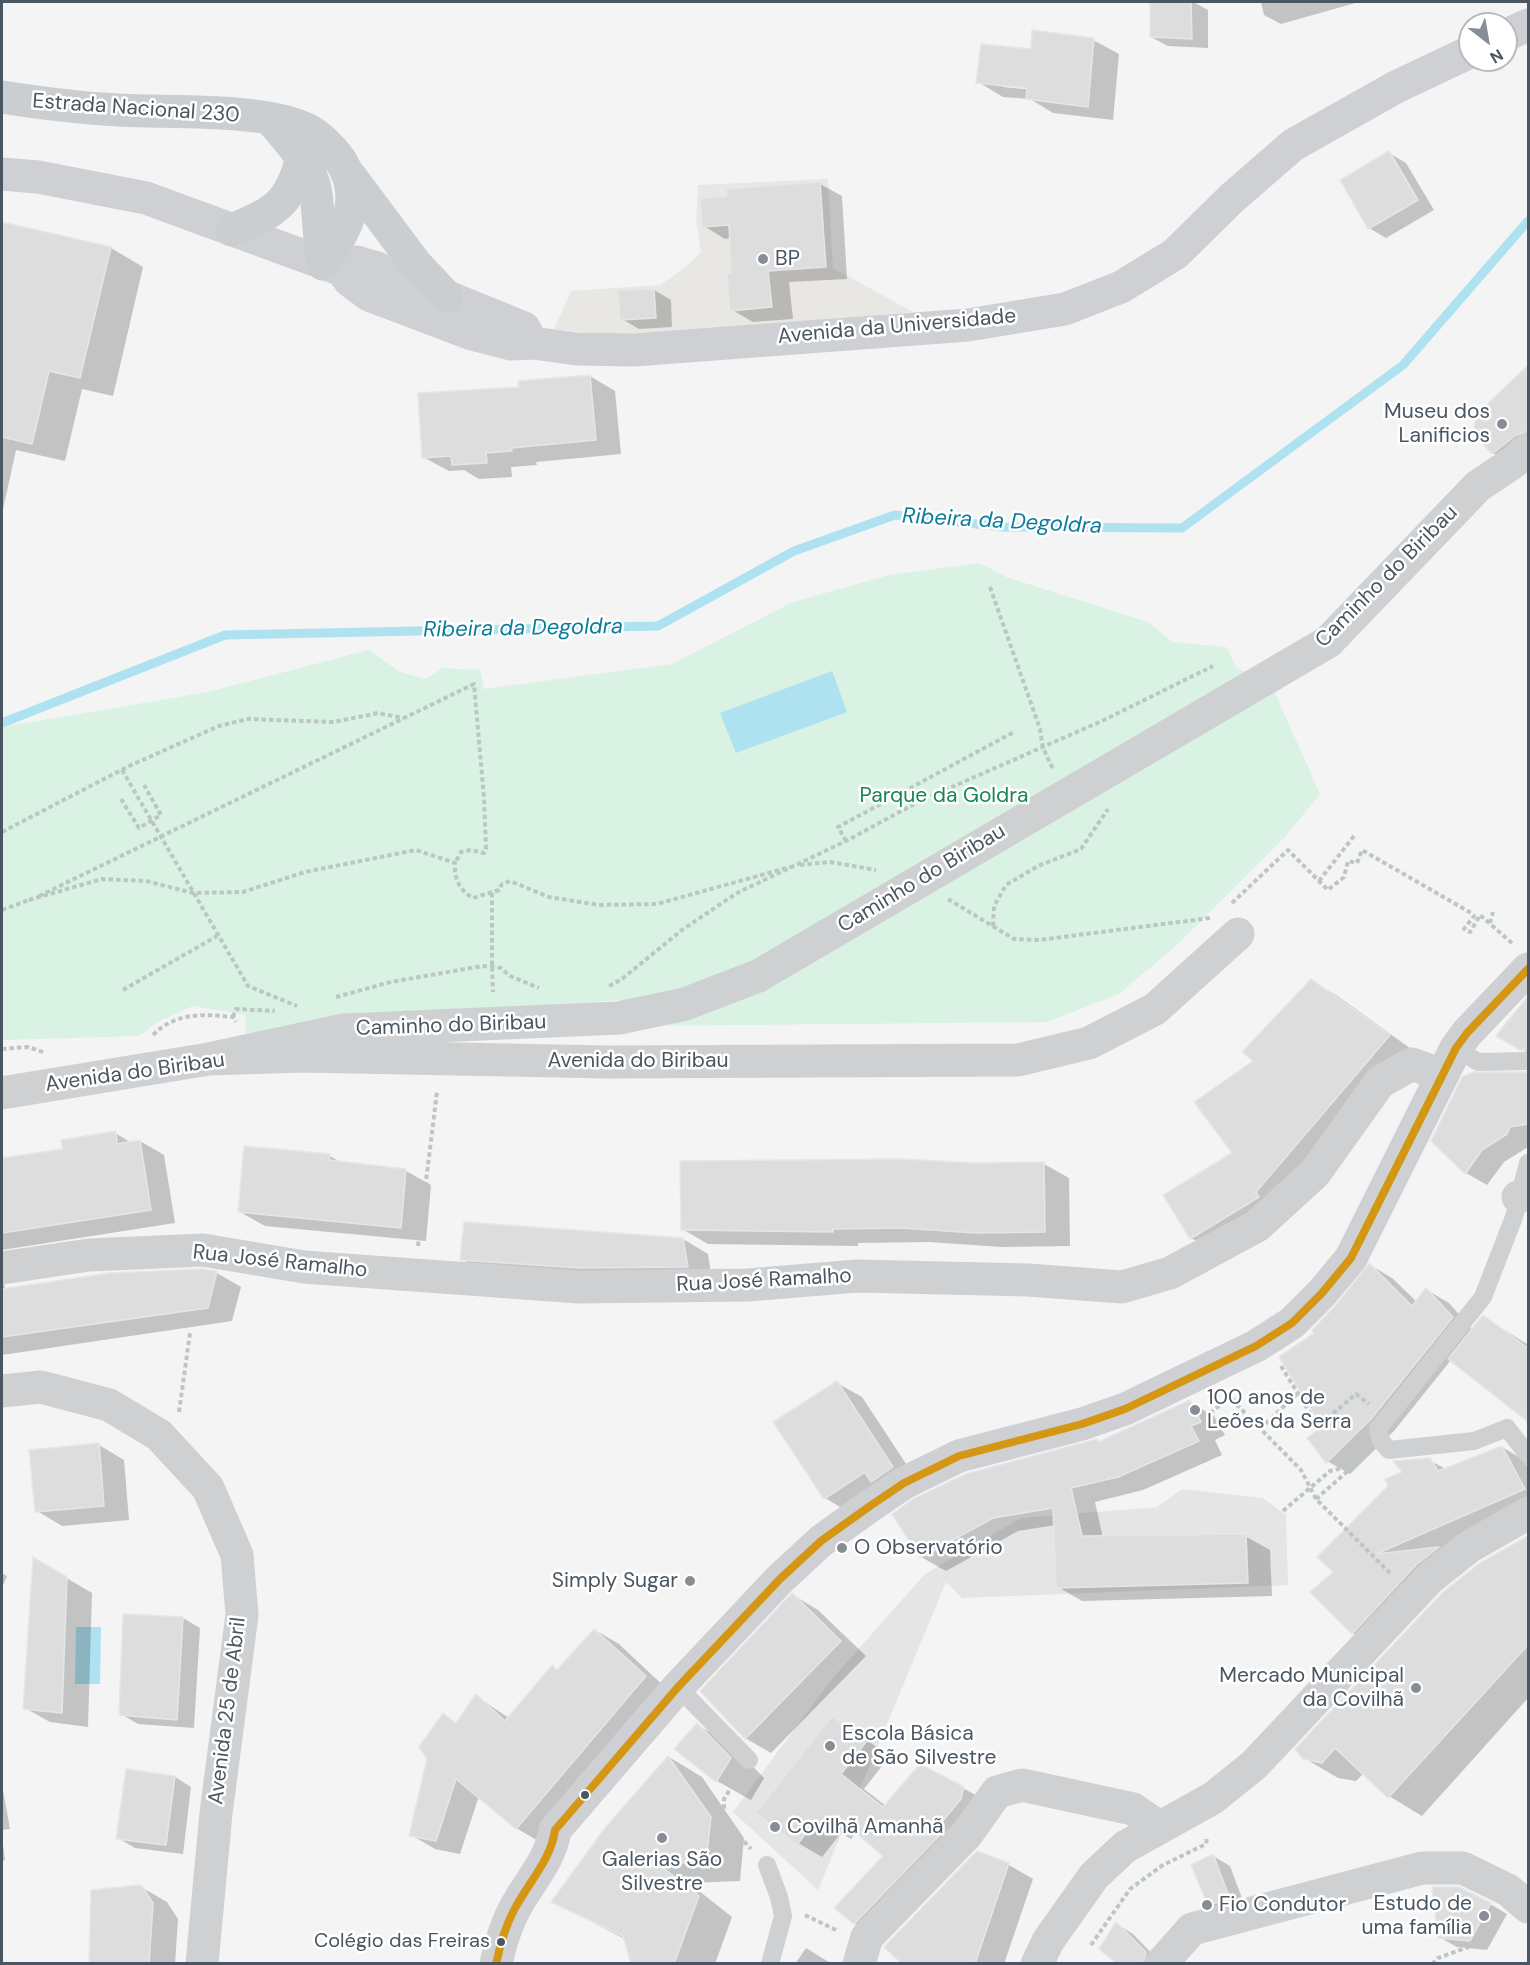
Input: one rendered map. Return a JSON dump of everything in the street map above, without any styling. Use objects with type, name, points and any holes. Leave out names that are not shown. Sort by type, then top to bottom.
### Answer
[{"type":"main road","name":"Avenida da Universidade","points":[[2,174],[38,177],[146,198],[332,267],[369,295],[482,337],[511,344],[532,343],[577,349],[634,350],[968,325],[1065,309],[1122,287],[1175,254],[1232,198],[1293,145],[1396,87],[1458,58]]},
{"type":"main road","name":"Estrada Nacional 230","points":[[2,97],[60,106],[180,112],[271,120],[303,127],[321,139],[337,155],[350,176],[354,195],[352,211],[332,267]]},
{"type":"main road","name":"Estrada Nacional 230","points":[[271,120],[302,158],[316,193],[318,232],[332,267]]},
{"type":"main road","points":[[232,230],[275,209],[291,191],[302,158]]},
{"type":"main road","points":[[350,176],[415,263],[446,296]]},
{"type":"main road","name":"Avenida da Universidade","points":[[332,267],[357,262],[524,328],[532,343]]},
{"type":"main road","points":[[496,1964],[501,1939],[510,1919],[553,1845],[555,1830],[678,1687],[780,1579],[821,1541],[904,1483],[959,1456],[1082,1424],[1125,1409],[1238,1355],[1292,1323],[1322,1293],[1351,1258],[1449,1062],[1467,1033],[1523,959]]},
{"type":"street","name":"Caminho do Biribau","points":[[209,1059],[345,1030],[619,1018],[686,1004],[758,976],[1328,642],[1478,486],[1514,462],[1528,449]]},
{"type":"street","name":"Avenida do Biribau","points":[[2,1093],[209,1059],[302,1056],[609,1062],[1018,1060],[1089,1043],[1155,1009],[1222,922]]},
{"type":"street","name":"Rua José Ramalho","points":[[2,1268],[89,1255],[203,1250],[304,1267],[568,1286],[748,1286],[857,1276],[1028,1280],[1122,1287],[1170,1273],[1257,1226],[1315,1173],[1380,1082],[1412,1064],[1449,1062]]},
{"type":"street","name":"Avenida 25 de Abril","points":[[2,1391],[41,1387],[109,1405],[159,1435],[208,1488],[237,1556],[242,1615],[216,1813],[202,1964]]},
{"type":"street","points":[[1037,1964],[1048,1941],[1094,1876],[1125,1847],[1214,1798],[1254,1765],[1430,1578],[1469,1547],[1528,1513]]},
{"type":"street","points":[[859,1964],[867,1937],[967,1834],[997,1792],[1022,1785],[1133,1809],[1159,1827]]},
{"type":"street","points":[[1161,1964],[1192,1929],[1422,1868],[1463,1868],[1508,1890],[1528,1907]]},
{"type":"lane","points":[[1449,1062],[1528,1061]]},
{"type":"lane","points":[[1528,1163],[1523,1195],[1484,1297],[1378,1429],[1381,1442],[1389,1450],[1474,1441],[1507,1428],[1528,1455]]},
{"type":"lane","points":[[678,1687],[749,1760]]},
{"type":"lane","points":[[767,1865],[783,1916],[770,1964]]},
{"type":"path","points":[[990,587],[1041,729],[1043,748],[1050,764]]},
{"type":"path","points":[[603,988],[622,980],[682,930],[737,893],[846,841],[918,802],[998,765],[1043,748],[1213,666]]},
{"type":"path","points":[[29,900],[474,684],[486,849],[484,854],[471,850],[460,852],[455,863],[454,876],[465,894],[473,898],[499,890],[502,884],[510,881],[549,897],[599,905],[657,904],[796,865],[830,862],[886,872]]},
{"type":"path","points":[[2,832],[122,770],[219,726],[248,719],[334,722],[378,713],[403,718]]},
{"type":"path","points":[[846,841],[838,827],[1014,732]]},
{"type":"path","points":[[122,770],[248,986],[295,1007],[303,1005]]},
{"type":"path","points":[[121,799],[139,828],[152,821],[161,815],[144,785]]},
{"type":"path","points":[[993,926],[994,906],[1006,885],[1038,866],[1081,849],[1111,805]]},
{"type":"path","points":[[1319,881],[1354,836]]},
{"type":"path","points":[[2,910],[102,879],[146,881],[193,893],[243,892],[306,872],[416,850],[455,863]]},
{"type":"path","points":[[1222,922],[1288,850],[1328,890],[1344,877],[1348,861],[1357,862],[1362,850],[1471,913],[1474,916],[1464,929],[1470,932],[1480,915],[1523,959]]},
{"type":"path","points":[[492,893],[492,967]]},
{"type":"path","points":[[1490,923],[1493,912]]},
{"type":"path","points":[[977,917],[1014,939],[1039,940],[1195,919]]},
{"type":"path","points":[[123,990],[217,936]]},
{"type":"path","points":[[492,959],[492,978]]},
{"type":"path","points":[[329,999],[391,981],[461,968],[501,968],[510,976],[548,991]]},
{"type":"path","points":[[233,1017],[236,1009],[286,1012]]},
{"type":"path","points":[[152,1044],[151,1037],[159,1029],[187,1015],[233,1017]]},
{"type":"path","points":[[233,1017],[239,1027]]},
{"type":"path","points":[[2,1048],[28,1047],[48,1054]]},
{"type":"path","points":[[418,1247],[437,1092]]},
{"type":"path","points":[[180,1409],[190,1333]]},
{"type":"path","points":[[1279,1363],[1318,1426],[1356,1394],[1373,1408]]},
{"type":"path","points":[[1260,1429],[1298,1393]]},
{"type":"path","points":[[1210,1413],[1231,1397]]},
{"type":"path","points":[[1237,1405],[1301,1470],[1316,1499],[1386,1570]]},
{"type":"path","points":[[1316,1499],[1371,1451]]},
{"type":"path","points":[[1283,1510],[1330,1472],[1356,1465]]},
{"type":"path","points":[[749,1760],[724,1799],[724,1820],[767,1865]]},
{"type":"path","points":[[1091,1945],[1130,1889],[1163,1865],[1206,1844],[1214,1798]]},
{"type":"path","points":[[783,1916],[807,1915],[842,1933]]},
{"type":"path","points":[[1432,1964],[1438,1958],[1471,1946]]},
{"type":"shaded area","name":"BP","points":[[828,179],[833,268],[913,312],[626,337],[554,329],[571,291],[660,285],[687,266],[701,252],[696,221],[698,185]]},
{"type":"shaded area","name":"Escola Básica de São Silvestre","points":[[1182,1489],[1263,1498],[1286,1515],[1288,1585],[962,1598],[946,1582],[818,1890],[733,1812],[831,1680],[925,1574],[1021,1518],[1157,1507]]},
{"type":"green space","name":"Parque da Goldra","points":[[980,563],[1006,577],[1148,622],[1172,642],[1226,647],[1237,668],[1271,684],[1320,794],[1284,838],[1178,944],[1119,994],[1047,1022],[634,1026],[619,1000],[515,1009],[363,1012],[246,1034],[245,1015],[193,1006],[159,1021],[139,1036],[2,1040],[2,727],[208,692],[369,650],[400,672],[425,679],[443,668],[480,670],[484,689],[672,664],[793,602],[889,575]]},
{"type":"water","points":[[832,671],[847,712],[736,753],[720,713]]},
{"type":"water","points":[[76,1627],[101,1627],[100,1684],[75,1684]]},
{"type":"building","points":[[1150,2],[1191,2],[1192,39],[1150,37]]},
{"type":"building","points":[[1032,30],[1094,38],[1088,107],[1026,99],[1027,88],[976,83],[981,44],[1031,49]]},
{"type":"building","points":[[1389,151],[1418,200],[1368,229],[1340,180]]},
{"type":"building","points":[[820,182],[826,267],[768,271],[772,307],[730,311],[727,274],[731,273],[729,225],[702,227],[700,199],[727,196],[726,189]]},
{"type":"building","points":[[2,222],[111,247],[80,378],[49,371],[32,444],[2,437]]},
{"type":"building","points":[[654,289],[656,318],[620,320],[618,290]]},
{"type":"building","name":"Museu dos Lanificios","points":[[1528,365],[1528,431],[1516,435],[1492,454],[1473,433],[1476,415]]},
{"type":"building","points":[[590,375],[596,440],[511,448],[512,451],[486,453],[487,463],[452,465],[451,456],[422,458],[418,393],[519,387],[518,381]]},
{"type":"building","points":[[1311,979],[1390,1035],[1256,1192],[1259,1197],[1190,1239],[1163,1195],[1232,1153],[1194,1102],[1253,1061],[1242,1052]]},
{"type":"building","points":[[1528,996],[1528,1050],[1520,1050],[1496,1036]]},
{"type":"building","points":[[1474,1072],[1528,1072],[1528,1124],[1510,1127],[1507,1134],[1482,1150],[1465,1174],[1431,1141],[1462,1077]]},
{"type":"building","points":[[116,1131],[117,1144],[140,1140],[151,1210],[2,1233],[2,1158],[63,1149],[61,1140]]},
{"type":"building","points":[[244,1146],[330,1154],[329,1160],[406,1169],[401,1228],[238,1212]]},
{"type":"building","points":[[902,1159],[975,1163],[1044,1162],[1045,1232],[975,1233],[902,1228],[833,1229],[833,1232],[681,1230],[680,1161]]},
{"type":"building","points":[[464,1222],[683,1238],[688,1267],[580,1268],[460,1260]]},
{"type":"building","points":[[1369,1263],[1412,1306],[1426,1288],[1453,1317],[1371,1419],[1326,1463],[1307,1438],[1322,1427],[1279,1357],[1314,1333],[1312,1330],[1336,1305]]},
{"type":"building","points":[[202,1269],[217,1271],[208,1308],[2,1337],[2,1289],[110,1273]]},
{"type":"building","points":[[1483,1315],[1528,1348],[1528,1422],[1448,1359]]},
{"type":"building","points":[[837,1381],[893,1467],[871,1482],[865,1472],[824,1499],[773,1422]]},
{"type":"building","points":[[1190,1400],[1201,1422],[1191,1426],[1199,1441],[1118,1477],[1071,1488],[1082,1536],[1246,1534],[1248,1583],[1056,1588],[1053,1508],[993,1518],[920,1558],[892,1514],[913,1499],[966,1474],[1097,1439],[1098,1442]]},
{"type":"building","points":[[99,1443],[104,1506],[35,1512],[29,1450]]},
{"type":"building","points":[[1502,1446],[1525,1489],[1376,1554],[1439,1547],[1416,1565],[1352,1634],[1310,1592],[1333,1572],[1317,1557],[1388,1486],[1385,1479],[1402,1472],[1393,1461],[1430,1458],[1438,1471]]},
{"type":"building","name":"Mercado Municipal da Covilhã","points":[[1528,1536],[1528,1645],[1388,1798],[1335,1748],[1322,1763],[1303,1759],[1295,1749],[1443,1592],[1480,1563]]},
{"type":"building","points":[[33,1557],[67,1577],[62,1713],[23,1709]]},
{"type":"building","points":[[792,1593],[841,1641],[745,1739],[700,1691]]},
{"type":"building","points":[[123,1614],[183,1617],[177,1720],[119,1715]]},
{"type":"building","points":[[594,1629],[646,1676],[516,1829],[456,1779],[436,1841],[409,1836],[427,1759],[419,1747],[443,1713],[456,1723],[476,1694],[505,1721],[552,1665],[557,1670]]},
{"type":"building","points":[[832,1716],[866,1742],[841,1774],[883,1807],[920,1764],[964,1787],[961,1799],[932,1834],[939,1836],[854,1924],[834,1908],[883,1856],[835,1815],[826,1827],[817,1819],[797,1845],[756,1813]]},
{"type":"building","points":[[697,1723],[731,1758],[716,1782],[674,1749]]},
{"type":"building","name":"Galerias São Silvestre","points":[[668,1756],[711,1817],[706,1862],[658,1864],[699,1896],[674,1964],[631,1964],[623,1936],[551,1902],[605,1828]]},
{"type":"building","points":[[126,1769],[175,1776],[166,1845],[116,1839]]},
{"type":"building","points":[[977,1851],[1009,1863],[975,1964],[902,1964],[884,1947]]},
{"type":"building","points":[[1213,1854],[1230,1899],[1208,1905],[1191,1865]]},
{"type":"building","points":[[141,1885],[153,1903],[149,1964],[89,1964],[91,1890]]},
{"type":"building","points":[[1432,1887],[1459,1887],[1491,1903],[1470,1941],[1438,1938]]},
{"type":"building","points":[[1116,1922],[1146,1952],[1143,1964],[1117,1964],[1099,1949]]},
{"type":"waterway","name":"Ribeira da Degoldra","points":[[2,723],[225,635],[658,626],[794,551],[895,515],[1004,527],[1182,528],[1403,365],[1528,221]]},
{"type":"transit line","points":[[496,1964],[511,1916],[544,1861],[555,1830],[678,1687],[780,1579],[821,1541],[904,1483],[959,1456],[1082,1424],[1125,1409],[1256,1346],[1292,1323],[1322,1293],[1351,1258],[1456,1048],[1467,1033],[1528,969]]},
{"type":"place","name":"BP","points":[[763,259]]},
{"type":"place","name":"Museu dos Lanificios","points":[[1502,424]]},
{"type":"place","name":"100 anos de Leões da Serra","points":[[1195,1410]]},
{"type":"place","name":"O Observatório","points":[[842,1548]]},
{"type":"place","name":"Simply Sugar","points":[[690,1581]]},
{"type":"place","name":"Mercado Municipal da Covilhã","points":[[1416,1688]]},
{"type":"place","name":"Escola Básica de São Silvestre","points":[[830,1746]]},
{"type":"place","name":"Covilhã Amanhã","points":[[775,1827]]},
{"type":"place","name":"Galerias São Silvestre","points":[[662,1838]]},
{"type":"place","name":"Fio Condutor","points":[[1207,1905]]},
{"type":"place","name":"Estudo de uma família","points":[[1484,1916]]},
{"type":"place","name":"Colégio das Freiras","points":[[501,1942]]}]
